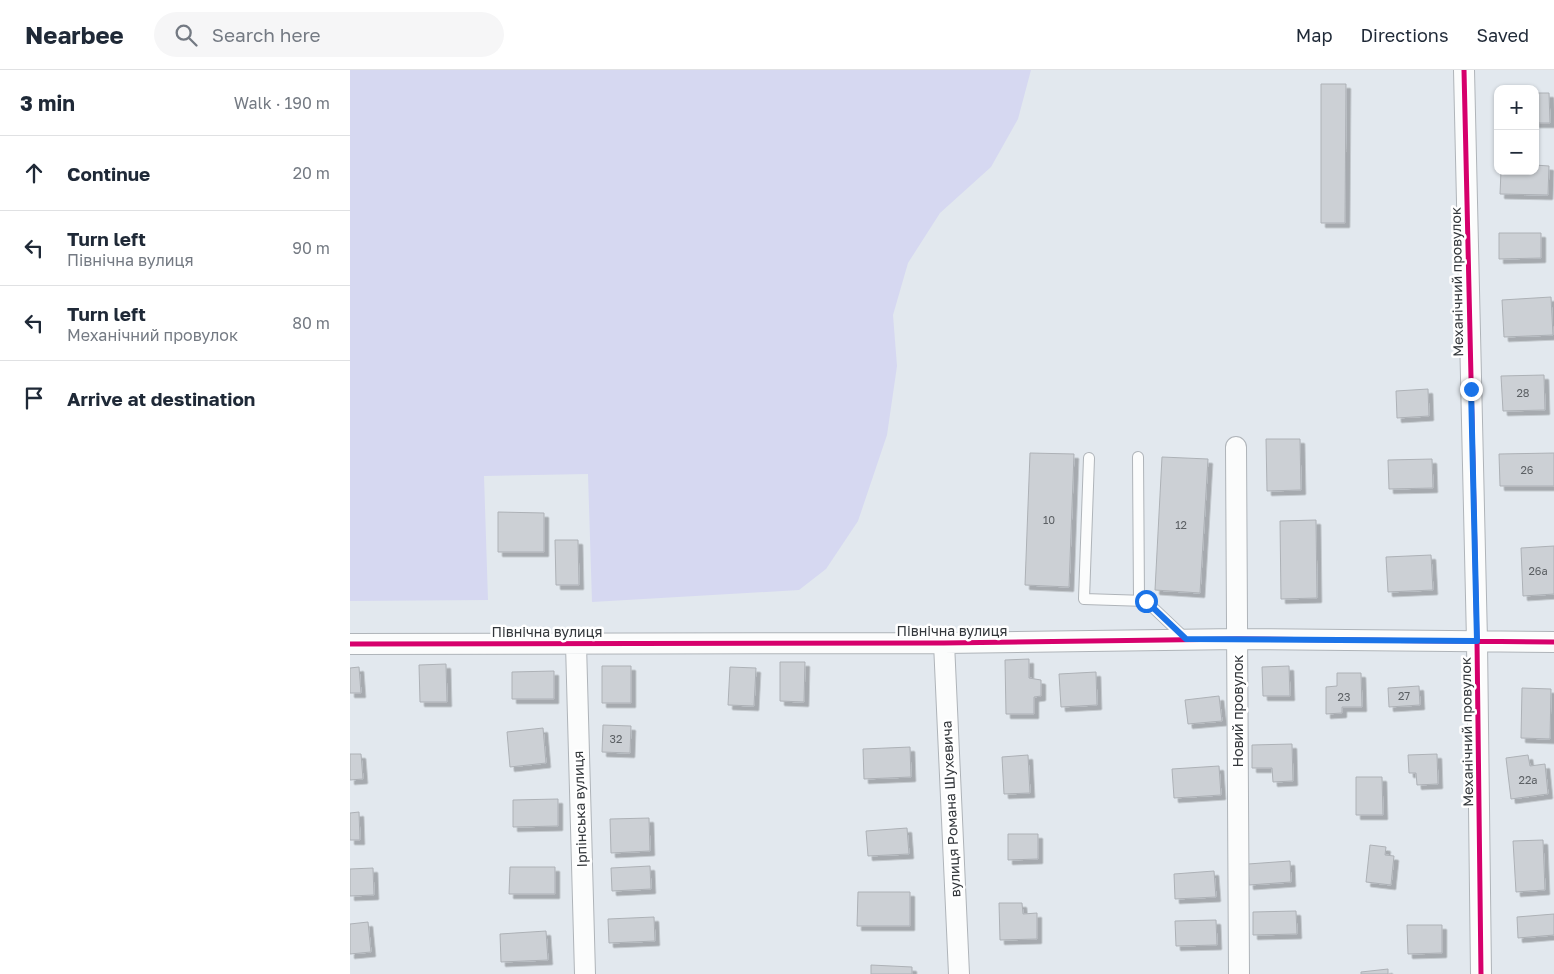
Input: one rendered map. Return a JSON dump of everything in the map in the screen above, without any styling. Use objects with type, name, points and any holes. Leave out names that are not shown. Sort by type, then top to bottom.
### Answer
[{"type":"street","name":"Механічний провулок","points":[[1464,70],[1477,641],[1481,974]]},
{"type":"street","name":"Новий провулок","points":[[1236,447],[1239,974]]},
{"type":"street","name":"Північна вулиця","points":[[350,644],[944,643],[1238,638],[1554,642]]},
{"type":"street","name":"вулиця Романа Шухевича","points":[[944,643],[959,974]]},
{"type":"street","name":"Ірпінська вулиця","points":[[576,644],[585,974]]},
{"type":"lane","points":[[1138,457],[1139,600]]},
{"type":"lane","points":[[1088,458],[1084,599],[1146,601],[1186,639]]},
{"type":"shaded area","points":[[350,70],[1031,70],[1018,119],[991,167],[940,213],[908,263],[893,315],[897,366],[887,435],[858,521],[826,569],[799,590],[592,602],[588,474],[484,476],[488,600],[350,601]]},
{"type":"building","points":[[1321,84],[1346,84],[1345,223],[1321,223]]},
{"type":"building","points":[[1539,93],[1549,93],[1550,123],[1539,123]]},
{"type":"building","points":[[1539,165],[1549,166],[1548,195],[1500,194],[1501,175],[1539,175]]},
{"type":"building","points":[[1499,233],[1541,233],[1541,258],[1499,259]]},
{"type":"building","points":[[1551,297],[1553,335],[1504,337],[1502,300]]},
{"type":"building","points":[[1544,375],[1545,410],[1503,411],[1501,376]]},
{"type":"building","points":[[1428,389],[1429,416],[1397,418],[1396,391]]},
{"type":"building","points":[[1266,439],[1300,439],[1301,490],[1267,491]]},
{"type":"building","points":[[1030,453],[1074,454],[1069,587],[1025,585]]},
{"type":"building","points":[[1554,453],[1554,486],[1500,486],[1499,454]]},
{"type":"building","points":[[1162,457],[1208,459],[1200,593],[1155,590]]},
{"type":"building","points":[[1432,459],[1433,488],[1389,489],[1388,460]]},
{"type":"building","points":[[498,512],[544,513],[544,552],[498,552]]},
{"type":"building","points":[[1316,520],[1317,598],[1281,599],[1280,521]]},
{"type":"building","points":[[555,540],[578,540],[579,585],[556,585]]},
{"type":"building","points":[[1554,546],[1554,594],[1523,596],[1521,548]]},
{"type":"building","points":[[1431,555],[1433,590],[1388,592],[1386,557]]},
{"type":"building","points":[[1029,659],[1029,678],[1041,680],[1041,696],[1034,697],[1034,714],[1006,714],[1005,660]]},
{"type":"building","points":[[780,662],[805,662],[804,702],[780,701]]},
{"type":"building","points":[[446,664],[447,702],[420,702],[419,665]]},
{"type":"building","points":[[602,666],[631,666],[631,703],[602,703]]},
{"type":"building","points":[[1289,666],[1290,696],[1263,696],[1262,667]]},
{"type":"building","points":[[359,667],[361,693],[350,693],[350,668]]},
{"type":"building","points":[[730,667],[756,668],[754,706],[728,705]]},
{"type":"building","points":[[554,671],[554,699],[512,699],[512,672]]},
{"type":"building","points":[[1096,672],[1097,705],[1061,707],[1059,674]]},
{"type":"building","points":[[1337,673],[1361,673],[1362,707],[1342,707],[1342,713],[1326,714],[1326,687],[1337,686]]},
{"type":"building","points":[[1419,686],[1420,705],[1389,707],[1388,688]]},
{"type":"building","points":[[1522,688],[1551,689],[1550,739],[1521,738]]},
{"type":"building","points":[[1219,696],[1222,721],[1188,724],[1185,700]]},
{"type":"building","points":[[603,725],[631,726],[630,753],[602,752]]},
{"type":"building","points":[[543,728],[546,763],[510,767],[507,732]]},
{"type":"building","points":[[1292,744],[1293,781],[1273,782],[1272,768],[1252,768],[1252,745]]},
{"type":"building","points":[[910,747],[911,777],[864,779],[863,749]]},
{"type":"building","points":[[350,754],[361,754],[363,779],[350,780]]},
{"type":"building","points":[[1437,754],[1438,784],[1417,785],[1416,773],[1409,773],[1408,755]]},
{"type":"building","points":[[1028,755],[1030,793],[1004,794],[1002,757]]},
{"type":"building","points":[[1528,755],[1530,766],[1545,764],[1548,794],[1511,799],[1506,758]]},
{"type":"building","points":[[1219,766],[1221,795],[1174,798],[1172,769]]},
{"type":"building","points":[[1356,777],[1382,777],[1383,815],[1356,815]]},
{"type":"building","points":[[558,799],[558,826],[513,827],[513,800]]},
{"type":"building","points":[[359,812],[360,840],[350,840],[350,813]]},
{"type":"building","points":[[649,818],[650,851],[611,853],[610,819]]},
{"type":"building","points":[[907,828],[909,854],[868,856],[866,831]]},
{"type":"building","points":[[1008,834],[1038,834],[1038,859],[1008,860]]},
{"type":"building","points":[[1543,840],[1545,890],[1516,892],[1513,841]]},
{"type":"building","points":[[1370,845],[1386,847],[1385,855],[1394,856],[1391,885],[1366,882]]},
{"type":"building","points":[[1290,861],[1291,882],[1249,885],[1248,864]]},
{"type":"building","points":[[650,866],[651,889],[612,891],[611,868]]},
{"type":"building","points":[[510,867],[555,867],[555,894],[509,894]]},
{"type":"building","points":[[373,868],[374,895],[350,896],[350,869]]},
{"type":"building","points":[[1214,871],[1216,897],[1175,899],[1174,874]]},
{"type":"building","points":[[858,892],[910,892],[910,926],[857,926]]},
{"type":"building","points":[[999,903],[1022,903],[1023,914],[1037,913],[1037,939],[1000,940]]},
{"type":"building","points":[[1296,911],[1297,934],[1253,935],[1253,912]]},
{"type":"building","points":[[1554,914],[1554,935],[1518,938],[1517,917]]},
{"type":"building","points":[[654,917],[655,941],[609,943],[608,919]]},
{"type":"building","points":[[1216,920],[1217,945],[1176,946],[1175,921]]},
{"type":"building","points":[[368,922],[371,952],[350,954],[350,924]]},
{"type":"building","points":[[1407,925],[1442,925],[1442,953],[1408,954]]},
{"type":"building","points":[[546,931],[548,960],[501,962],[500,934]]},
{"type":"building","points":[[871,965],[912,967],[912,974],[871,974]]},
{"type":"building","points":[[1388,969],[1388,974],[1361,974],[1361,972]]},
{"type":"cycle path","points":[[1464,70],[1477,641],[1481,974]]},
{"type":"cycle path","points":[[350,644],[944,643],[1238,639],[1554,642]]},
{"type":"route","points":[[1146,601],[1186,639],[1477,641],[1471,389]]}]
